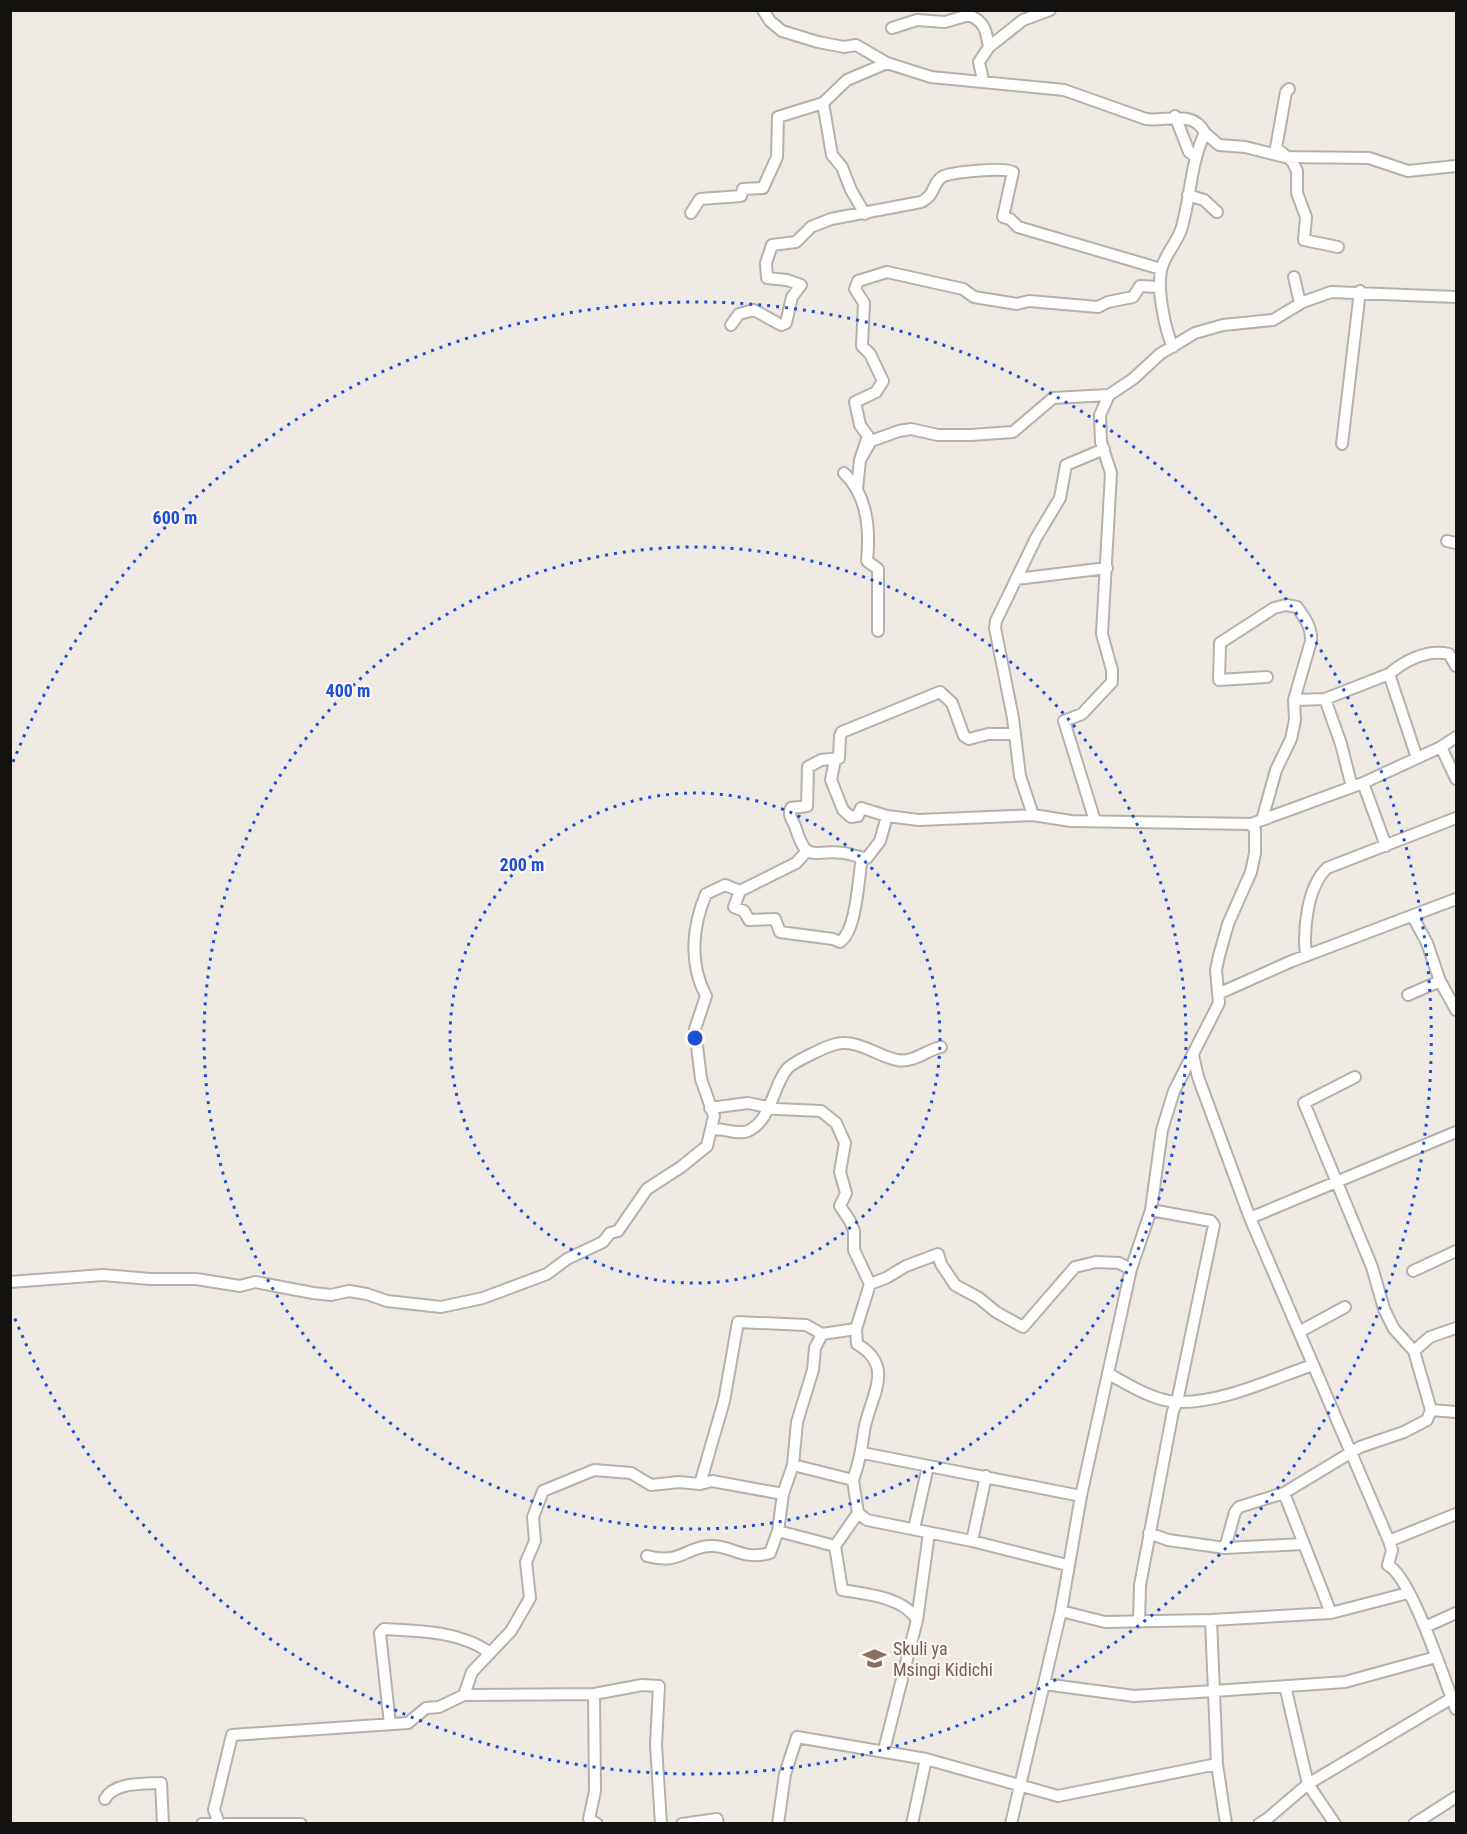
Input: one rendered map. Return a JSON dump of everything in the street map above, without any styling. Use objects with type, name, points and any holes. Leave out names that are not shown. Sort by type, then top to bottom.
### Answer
[{"type":"street","points":[[763,10],[770,21],[782,31],[844,47],[856,45],[887,63],[931,77],[983,80],[987,83],[1013,87],[1064,90],[1146,119],[1156,120],[1174,116],[1195,123],[1219,145],[1245,147],[1285,157],[1368,158],[1408,171],[1456,166]]},
{"type":"street","points":[[983,80],[979,62],[988,47],[1023,20],[1050,10]]},
{"type":"street","points":[[892,28],[916,20],[945,22],[969,15],[978,19],[986,27],[988,47]]},
{"type":"street","points":[[691,213],[700,199],[723,200],[741,196],[743,189],[763,189],[777,157],[778,117],[823,103],[847,80],[887,63]]},
{"type":"street","points":[[1289,89],[1286,92],[1276,148],[1292,161],[1297,171],[1297,194],[1306,217],[1304,240],[1338,247]]},
{"type":"street","points":[[823,103],[832,155],[842,167],[851,190],[865,214]]},
{"type":"street","points":[[1174,116],[1188,152],[1195,156]]},
{"type":"street","points":[[1173,347],[1168,336],[1160,287],[1161,269],[1179,236],[1195,171],[1195,156],[1205,133]]},
{"type":"street","points":[[731,325],[739,314],[754,310],[774,323],[786,323],[792,297],[801,285],[787,280],[767,278],[766,263],[772,245],[796,243],[811,227],[831,219],[865,214],[929,198],[944,175],[1006,168],[1013,172],[1003,217],[1010,219],[1018,227],[1161,269]]},
{"type":"street","points":[[1188,195],[1204,200],[1217,212]]},
{"type":"street","points":[[857,489],[860,460],[868,436],[860,425],[855,402],[876,392],[883,381],[870,354],[862,346],[864,303],[855,289],[858,281],[887,272],[963,289],[974,297],[984,299],[1017,304],[1041,301],[1098,308],[1108,302],[1133,297],[1140,286],[1160,287]]},
{"type":"street","points":[[1294,277],[1300,303]]},
{"type":"street","points":[[860,460],[872,441],[887,433],[911,429],[938,435],[1000,435],[1013,432],[1053,398],[1109,395],[1133,379],[1160,354],[1195,333],[1254,320],[1273,320],[1300,303],[1331,291],[1456,297]]},
{"type":"street","points":[[1342,444],[1360,291]]},
{"type":"street","points":[[1095,821],[1064,721],[1082,714],[1112,682],[1112,670],[1102,634],[1111,473],[1104,449],[1100,415],[1109,395]]},
{"type":"street","points":[[1033,815],[1020,776],[1001,648],[995,628],[996,621],[1059,498],[1066,465],[1104,449]]},
{"type":"street","points":[[844,473],[863,501],[869,538],[867,561],[878,569],[878,631]]},
{"type":"street","points":[[1016,579],[1107,568]]},
{"type":"street","points":[[1011,1824],[1061,1611],[1067,1565],[1081,1496],[1131,1269],[1151,1210],[1162,1130],[1174,1091],[1219,1003],[1220,993],[1216,970],[1219,956],[1228,924],[1253,862],[1256,822],[1291,739],[1295,720],[1294,700],[1312,634],[1297,607],[1286,605],[1274,608],[1220,643],[1220,680],[1267,677]]},
{"type":"street","points":[[1294,700],[1324,699],[1389,675],[1409,659],[1429,652],[1449,654],[1456,666]]},
{"type":"street","points":[[1389,675],[1417,758]]},
{"type":"street","points":[[1014,734],[988,734],[969,739],[964,736],[952,703],[940,692],[843,732],[840,736],[839,758],[835,760],[831,780],[846,815],[858,816],[861,808],[887,816],[920,820],[1033,815],[1071,822],[1174,825],[1256,822],[1364,783],[1441,747],[1456,737]]},
{"type":"street","points":[[1324,699],[1341,744],[1352,786]]},
{"type":"street","points":[[1441,747],[1456,779]]},
{"type":"street","points":[[835,760],[821,760],[808,767],[807,806],[791,808],[789,814],[797,838],[807,851],[814,854],[845,853],[867,858],[875,849],[887,816]]},
{"type":"street","points":[[1364,783],[1386,846]]},
{"type":"street","points":[[1306,956],[1306,926],[1321,874],[1327,868],[1456,818]]},
{"type":"street","points":[[807,851],[796,863],[740,891],[734,907],[744,911],[749,920],[775,920],[780,932],[833,939],[840,942],[846,939],[856,906],[862,858]]},
{"type":"street","points":[[10,1282],[103,1275],[150,1279],[196,1279],[240,1286],[255,1282],[331,1295],[349,1291],[410,1304],[441,1307],[483,1298],[499,1290],[517,1287],[547,1274],[567,1259],[603,1242],[610,1233],[618,1231],[647,1189],[681,1167],[707,1146],[714,1116],[701,1079],[696,1046],[695,1029],[706,996],[698,980],[695,962],[697,921],[706,894],[725,885],[740,891]]},
{"type":"street","points":[[1220,993],[1306,956],[1413,917],[1456,898]]},
{"type":"street","points":[[1413,917],[1427,943],[1440,981],[1456,1010]]},
{"type":"street","points":[[1408,995],[1440,981]]},
{"type":"street","points":[[712,1129],[746,1132],[756,1125],[768,1108],[789,1068],[835,1044],[858,1045],[898,1060],[917,1058],[941,1047]]},
{"type":"street","points":[[1193,1055],[1198,1077],[1250,1218],[1389,1541],[1392,1550],[1388,1565],[1396,1571],[1425,1627],[1454,1704],[1308,1784],[1268,1819],[1259,1824]]},
{"type":"street","points":[[1225,1548],[1234,1512],[1239,1507],[1284,1492],[1352,1452],[1404,1432],[1427,1420],[1431,1410],[1414,1351],[1394,1329],[1384,1309],[1372,1267],[1304,1103],[1355,1077]]},
{"type":"street","points":[[710,1108],[748,1103],[764,1105],[768,1108],[821,1111],[842,1132],[845,1143],[840,1172],[846,1193],[840,1206],[854,1231],[854,1250],[870,1284],[856,1329],[857,1344],[870,1352],[876,1364],[879,1386],[864,1430],[863,1453],[853,1480],[858,1513],[835,1546],[842,1590],[870,1594],[902,1605],[911,1609],[917,1620]]},
{"type":"street","points":[[1250,1218],[1456,1132]]},
{"type":"street","points":[[1139,1622],[1140,1585],[1149,1533],[1214,1225],[1211,1221],[1151,1210]]},
{"type":"street","points":[[1413,1271],[1456,1251]]},
{"type":"street","points":[[870,1284],[906,1266],[938,1254],[955,1285],[1023,1327],[1076,1267],[1096,1262],[1119,1263],[1131,1269]]},
{"type":"street","points":[[1299,1332],[1345,1307]]},
{"type":"street","points":[[700,1484],[724,1401],[738,1322],[806,1325],[822,1334],[856,1329]]},
{"type":"street","points":[[1414,1351],[1430,1337],[1456,1328]]},
{"type":"street","points":[[647,1556],[675,1559],[706,1546],[714,1546],[742,1555],[757,1556],[770,1552],[778,1531],[783,1494],[793,1465],[797,1422],[813,1370],[815,1348],[822,1334]]},
{"type":"street","points":[[1109,1374],[1141,1391],[1177,1402],[1222,1395],[1313,1365]]},
{"type":"street","points":[[1431,1410],[1456,1412]]},
{"type":"street","points":[[863,1453],[1081,1496]]},
{"type":"street","points":[[793,1465],[853,1480]]},
{"type":"street","points":[[914,1529],[928,1466]]},
{"type":"street","points":[[464,1695],[472,1672],[511,1631],[530,1598],[526,1562],[535,1541],[533,1517],[543,1491],[594,1470],[631,1473],[651,1485],[679,1482],[700,1484],[712,1481],[783,1494]]},
{"type":"street","points":[[972,1541],[986,1476]]},
{"type":"street","points":[[1284,1492],[1332,1613]]},
{"type":"street","points":[[858,1513],[867,1520],[972,1541],[1067,1565]]},
{"type":"street","points":[[1389,1541],[1456,1514]]},
{"type":"street","points":[[778,1531],[835,1546]]},
{"type":"street","points":[[884,1750],[917,1620],[929,1533]]},
{"type":"street","points":[[1149,1533],[1168,1540],[1225,1548],[1303,1544]]},
{"type":"street","points":[[1061,1611],[1105,1622],[1211,1620],[1332,1613],[1408,1593]]},
{"type":"street","points":[[1425,1627],[1456,1613]]},
{"type":"street","points":[[1211,1620],[1217,1764],[1226,1824]]},
{"type":"street","points":[[390,1724],[382,1669],[380,1633],[384,1629],[442,1634],[463,1639],[489,1652]]},
{"type":"street","points":[[1044,1684],[1134,1696],[1345,1682],[1436,1657]]},
{"type":"street","points":[[202,1824],[218,1824],[214,1810],[232,1735],[408,1723],[426,1708],[439,1707],[464,1695],[594,1694],[642,1685],[659,1686],[656,1745],[661,1824]]},
{"type":"street","points":[[1285,1686],[1308,1784],[1335,1824]]},
{"type":"street","points":[[594,1694],[595,1791],[589,1819],[597,1824]]},
{"type":"street","points":[[778,1824],[785,1774],[797,1737],[884,1750],[926,1759],[1058,1796],[1217,1764]]},
{"type":"street","points":[[912,1824],[926,1759]]},
{"type":"street","points":[[105,1798],[108,1792],[118,1788],[161,1783],[163,1824]]},
{"type":"street","points":[[1414,1824],[1456,1797]]},
{"type":"street","points":[[684,1823],[717,1819],[718,1824]]},
{"type":"street","points":[[226,1824],[301,1824]]},
{"type":"place","name":"Skuli ya Msingi Kidichi","points":[[875,1658]]}]
